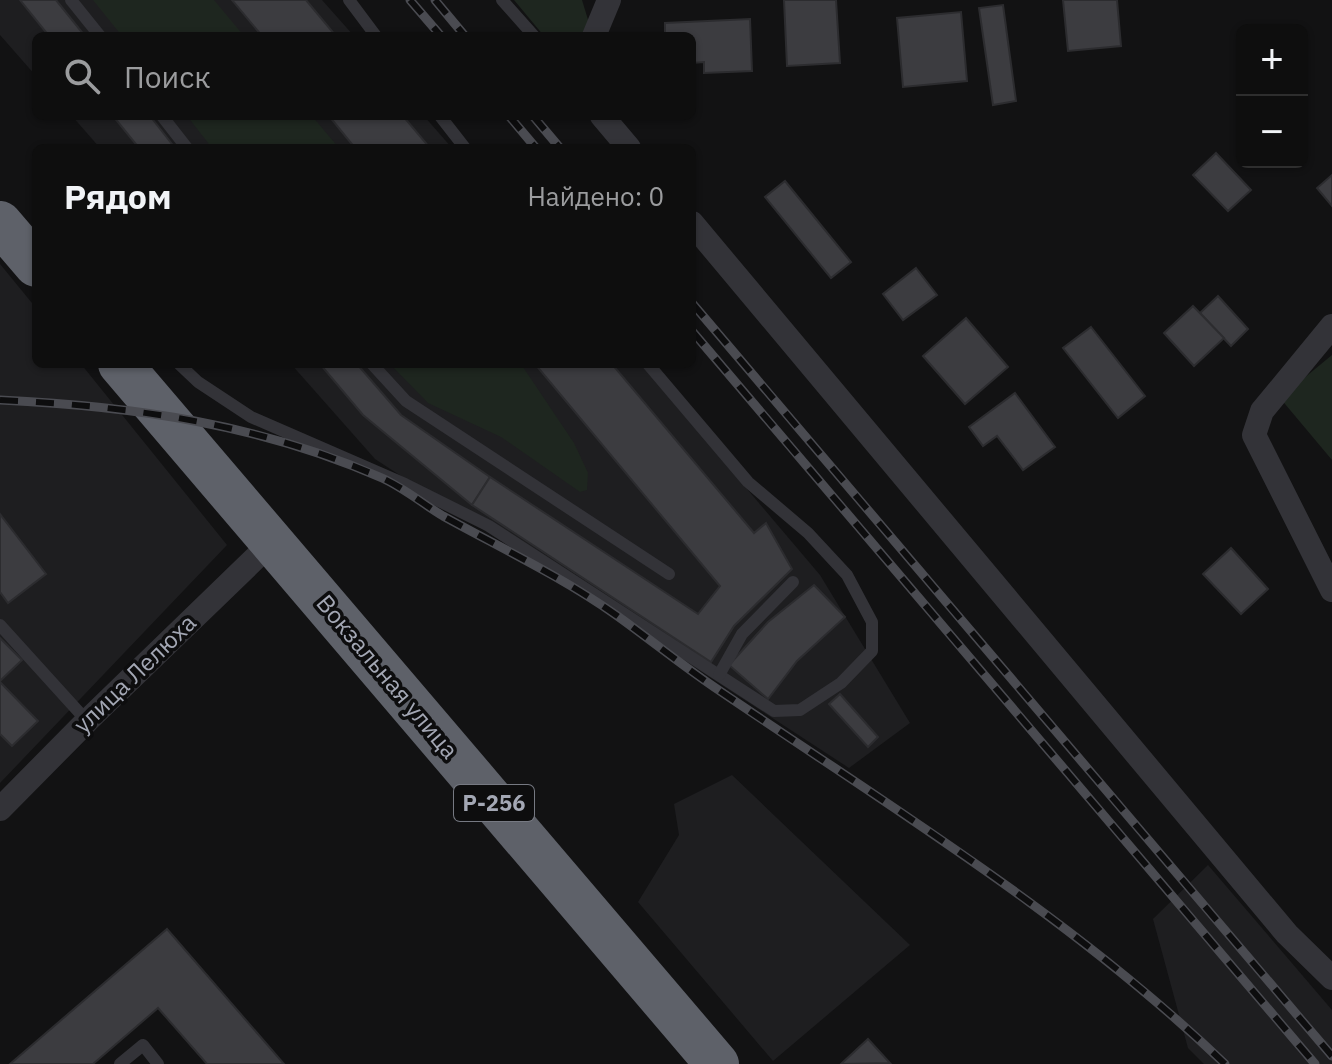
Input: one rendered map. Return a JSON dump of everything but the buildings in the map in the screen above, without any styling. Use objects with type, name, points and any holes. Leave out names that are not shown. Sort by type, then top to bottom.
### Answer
[{"type":"highway","points":[[0,223],[32,260]]},
{"type":"highway","name":"Вокзальная улица","points":[[123,368],[717,1064]]},
{"type":"street","points":[[596,32],[609,0]]},
{"type":"street","points":[[605,120],[626,144]]},
{"type":"street","points":[[696,228],[1287,934],[1332,978]]},
{"type":"street","points":[[1332,326],[1262,411],[1254,435],[1332,590]]},
{"type":"street","name":"улица Лелюха","points":[[0,809],[272,542]]},
{"type":"lane","points":[[71,0],[97,32]]},
{"type":"lane","points":[[349,0],[373,32]]},
{"type":"lane","points":[[502,0],[530,32]]},
{"type":"lane","points":[[165,120],[184,144]]},
{"type":"lane","points":[[443,120],[462,144]]},
{"type":"lane","points":[[183,368],[198,382],[251,417],[392,478],[489,526],[774,711],[800,710],[841,683],[872,651],[872,622],[847,575],[808,533],[748,482],[651,368]]},
{"type":"lane","points":[[376,368],[406,401],[669,574]]},
{"type":"lane","points":[[719,675],[742,634],[793,582]]},
{"type":"lane","points":[[0,625],[87,721]]},
{"type":"lane","points":[[120,1064],[143,1045],[158,1064]]},
{"type":"shaded area","points":[[0,0],[322,0],[350,32],[32,32],[32,71],[0,35]]},
{"type":"shaded area","points":[[93,0],[214,0],[241,32],[119,32]]},
{"type":"shaded area","points":[[514,0],[582,0],[592,32],[541,32]]},
{"type":"shaded area","points":[[76,120],[428,120],[448,144],[96,144]]},
{"type":"shaded area","points":[[190,120],[315,120],[336,144],[209,144]]},
{"type":"shaded area","points":[[0,264],[32,303],[32,368],[84,368],[227,545],[0,783]]},
{"type":"shaded area","points":[[1332,355],[1332,460],[1280,398]]},
{"type":"shaded area","points":[[295,368],[644,368],[820,575],[910,723],[849,768],[375,459]]},
{"type":"shaded area","points":[[394,368],[524,368],[574,443],[588,473],[587,490],[580,492],[501,437],[428,403]]},
{"type":"shaded area","points":[[732,775],[910,945],[773,1061],[638,902],[679,835],[674,804]]},
{"type":"shaded area","points":[[1208,865],[1332,1010],[1332,1064],[1204,1064],[1188,1048],[1153,919]]},
{"type":"railway","points":[[410,0],[438,32]]},
{"type":"railway","points":[[435,0],[462,32]]},
{"type":"railway","points":[[512,120],[533,144]]},
{"type":"railway","points":[[536,120],[557,144]]},
{"type":"railway","points":[[696,308],[1332,1056]]},
{"type":"railway","points":[[696,336],[1315,1064]]},
{"type":"railway","points":[[0,400],[98,407],[195,421],[289,444],[336,459],[390,482],[443,516],[595,601],[707,682],[916,822],[1107,961],[1225,1064]]}]
